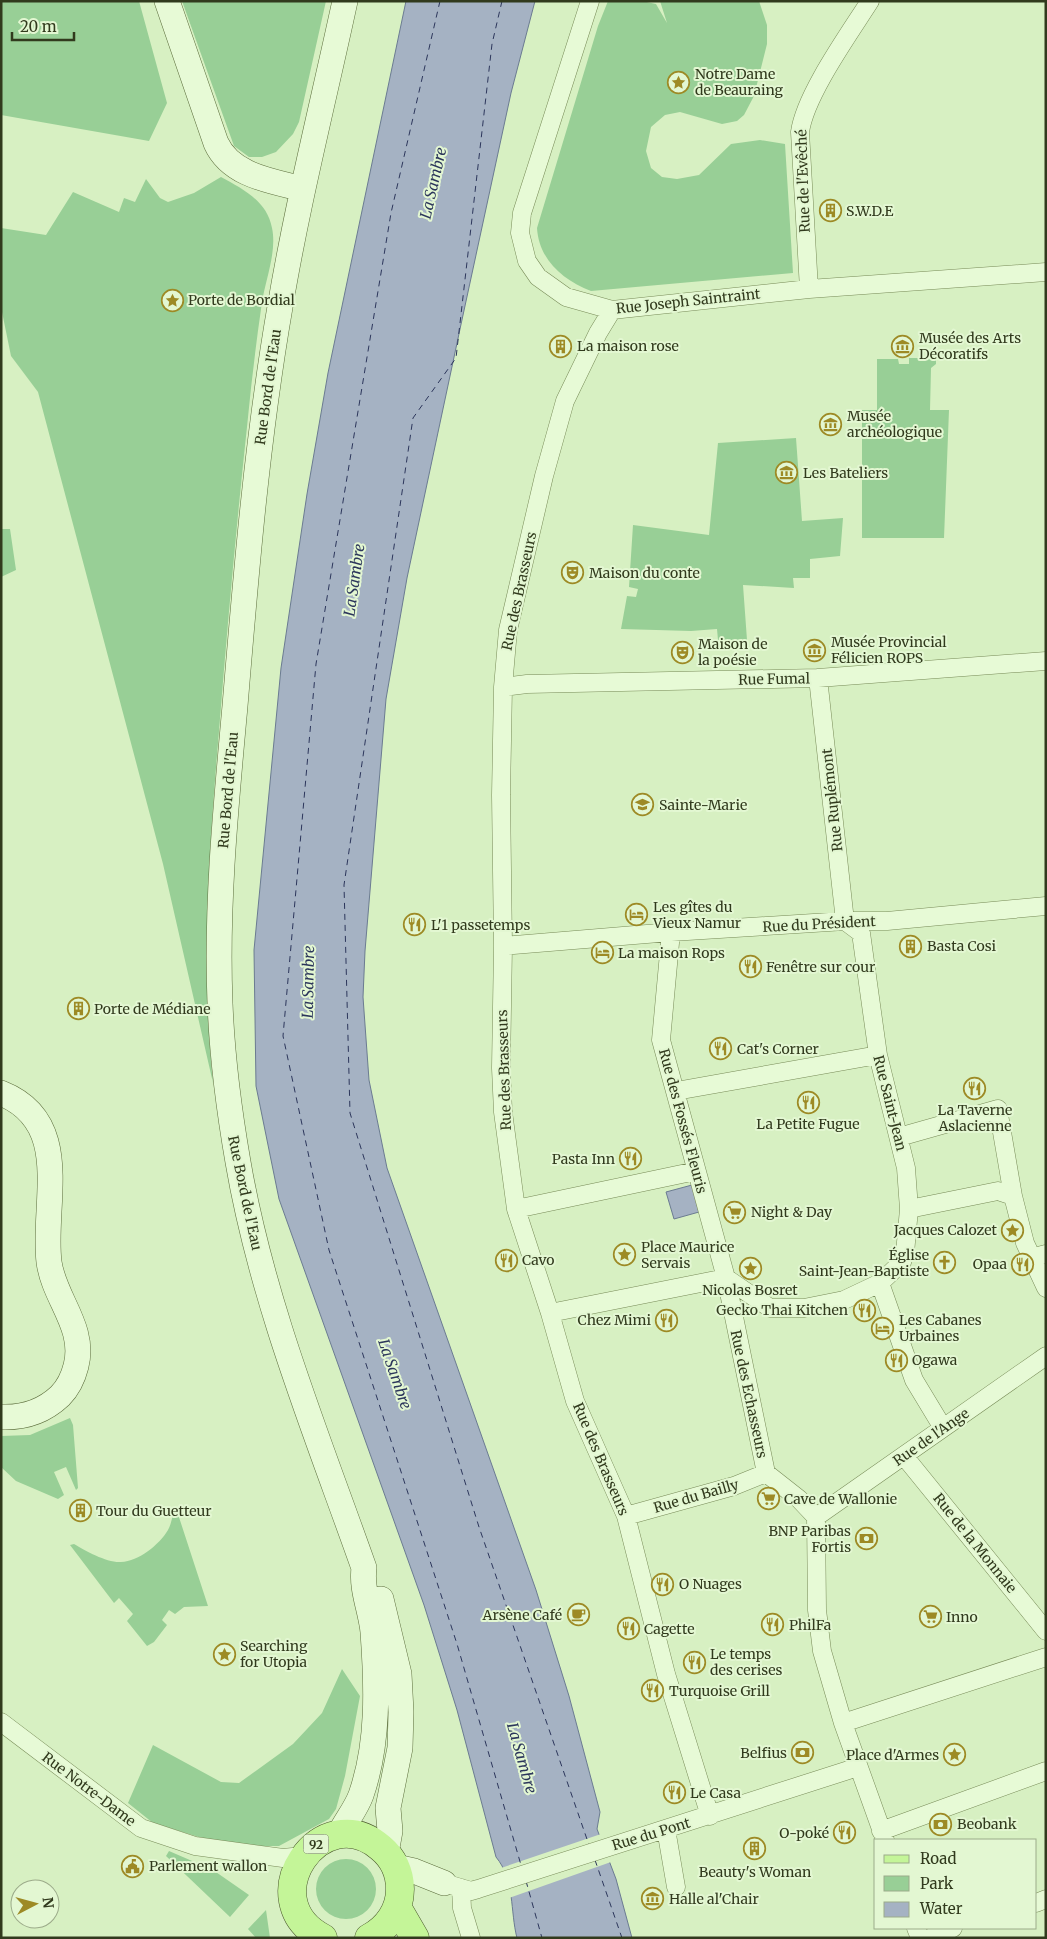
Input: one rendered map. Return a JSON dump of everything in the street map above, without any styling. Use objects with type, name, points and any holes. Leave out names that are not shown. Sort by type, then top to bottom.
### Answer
[{"type":"main road","points":[[167,1],[216,143],[226,159],[238,169],[256,176],[304,189]]},
{"type":"main road","name":"Rue Bord de l'Eau","points":[[339,1835],[360,1798],[372,1760],[376,1681],[372,1620],[362,1582],[364,1568],[284,1341],[254,1241],[238,1166],[228,1102],[220,1001],[222,862],[249,542],[273,347],[304,189],[345,1]]},
{"type":"main road","points":[[1,1093],[17,1100],[29,1111],[46,1142],[52,1174],[49,1260],[74,1324],[78,1345],[76,1364],[71,1380],[57,1399],[34,1413],[22,1416],[1,1417]]},
{"type":"main road","name":"Rue Bord de l'Eau","points":[[364,1568],[373,1576],[393,1642],[399,1674],[400,1748],[388,1808],[395,1879]]},
{"type":"main road","name":"92","points":[[323,1938],[307,1926],[297,1912],[293,1901],[292,1884],[297,1867],[303,1856],[322,1840],[339,1835],[351,1835],[368,1839],[395,1879]]},
{"type":"main road","points":[[369,1938],[385,1927],[395,1879]]},
{"type":"main road","points":[[395,1879],[415,1938]]},
{"type":"main road","name":"Rue du Pont","points":[[395,1879],[452,1885]]},
{"type":"main road","points":[[289,1938],[297,1912]]},
{"type":"street","name":"Rue Joseph Saintraint","points":[[590,1],[522,213],[520,233],[527,261],[538,277],[566,297],[612,310],[808,289],[1046,272]]},
{"type":"street","name":"Rue de l'Evêché","points":[[808,289],[800,132],[802,117],[835,56],[870,1]]},
{"type":"street","name":"Rue des Brasseurs","points":[[612,310],[598,332],[565,401],[544,476],[508,630],[503,687],[501,795],[503,946],[501,1068],[503,1112],[516,1208],[550,1312],[576,1401],[626,1516],[666,1674],[710,1816]]},
{"type":"street","name":"Rue Fumal","points":[[503,687],[527,684],[818,678],[1046,661]]},
{"type":"street","name":"Rue Ruplémont","points":[[818,678],[845,921]]},
{"type":"street","name":"Rue du Président","points":[[503,946],[671,932],[845,921],[887,921],[1046,906]]},
{"type":"street","name":"Rue Saint-Jean","points":[[726,1278],[770,1308],[804,1308],[844,1300],[880,1283],[902,1262],[905,1253],[909,1209],[906,1168],[900,1137],[878,1055],[862,933],[845,921]]},
{"type":"street","name":"Rue des Fossés Fleuris","points":[[671,932],[661,1040],[726,1278]]},
{"type":"street","points":[[676,1091],[878,1055]]},
{"type":"street","points":[[900,1137],[998,1109],[1013,1196],[1039,1256],[1046,1288]]},
{"type":"street","points":[[516,1208],[696,1171]]},
{"type":"street","points":[[909,1209],[998,1191],[1013,1196]]},
{"type":"street","points":[[550,1312],[726,1278]]},
{"type":"street","name":"Rue des Echasseurs","points":[[726,1278],[766,1473],[799,1498],[816,1517]]},
{"type":"street","points":[[880,1283],[914,1380],[943,1428]]},
{"type":"street","name":"Rue de l'Ange","points":[[816,1517],[1046,1356]]},
{"type":"street","name":"Rue de la Monnaie","points":[[904,1456],[1046,1631]]},
{"type":"street","name":"Rue du Bailly","points":[[626,1516],[734,1486],[766,1473]]},
{"type":"street","points":[[816,1517],[816,1610],[821,1642],[843,1723],[883,1836],[1046,1771]]},
{"type":"street","points":[[843,1723],[1046,1657]]},
{"type":"street","name":"Rue Notre-Dame","points":[[1,1722],[141,1828],[195,1846],[283,1858],[303,1856]]},
{"type":"street","name":"Rue du Pont","points":[[452,1885],[471,1890],[496,1884],[858,1767]]},
{"type":"street","points":[[666,1829],[676,1887]]},
{"type":"street","points":[[452,1885],[462,1908],[471,1938]]},
{"type":"street","points":[[930,1938],[951,1929]]},
{"type":"green space","points":[[1,1],[139,1],[167,103],[149,141],[1,115]]},
{"type":"green space","points":[[182,1],[326,1],[299,122],[293,134],[276,152],[262,157],[249,157],[234,146]]},
{"type":"green space","points":[[608,1],[642,1],[656,4],[667,23],[660,1],[759,1],[767,25],[767,44],[754,96],[744,115],[737,121],[722,124],[680,112],[665,115],[651,127],[646,151],[651,168],[662,177],[677,179],[699,175],[731,144],[760,140],[785,144],[793,273],[591,291],[562,275],[548,259],[542,250],[537,228],[598,26]]},
{"type":"green space","points":[[221,177],[253,197],[265,210],[272,228],[273,246],[262,302],[250,396],[232,579],[212,819],[207,995],[213,1083],[163,864],[38,392],[11,356],[1,307],[1,228],[46,235],[73,192],[119,212],[124,198],[135,202],[146,179],[160,198],[168,202],[194,193]]},
{"type":"green space","points":[[909,358],[936,358],[936,364],[931,368],[930,410],[949,410],[944,538],[862,538],[862,410],[877,410],[877,359],[898,359],[899,364],[909,364]]},
{"type":"green space","points":[[796,438],[802,521],[843,518],[840,556],[810,559],[810,578],[793,578],[794,588],[743,585],[747,640],[718,640],[717,629],[691,631],[621,629],[627,596],[636,597],[638,589],[629,587],[633,525],[709,535],[718,443]]},
{"type":"green space","points":[[1,529],[10,529],[16,570],[1,577]]},
{"type":"green space","points":[[70,1418],[73,1425],[78,1488],[76,1490],[66,1467],[54,1472],[64,1495],[58,1499],[16,1481],[1,1467],[1,1436],[30,1435]]},
{"type":"green space","points":[[176,1508],[208,1606],[184,1607],[175,1614],[169,1610],[162,1620],[167,1625],[154,1642],[147,1646],[127,1621],[133,1614],[119,1598],[114,1603],[70,1545],[74,1544],[109,1561],[121,1562],[135,1559],[148,1551],[164,1536]]},
{"type":"green space","points":[[342,1669],[360,1696],[345,1776],[336,1809],[329,1819],[279,1846],[242,1846],[199,1837],[153,1823],[128,1803],[153,1745],[221,1782],[239,1783],[293,1744],[322,1713]]},
{"type":"green space","points":[[169,1851],[213,1870],[249,1895],[230,1917],[166,1856]]},
{"type":"green space","points":[[340,1859],[352,1859],[363,1864],[371,1872],[376,1883],[374,1901],[363,1914],[352,1919],[340,1919],[329,1914],[321,1906],[316,1895],[316,1883],[321,1872],[329,1864]]},
{"type":"green space","points":[[266,1910],[270,1938],[256,1938],[248,1929]]},
{"type":"water","name":"La Sambre","points":[[406,1],[535,1],[511,93],[460,329],[407,578],[386,699],[365,951],[363,997],[369,1080],[387,1168],[536,1590],[569,1696],[600,1812],[597,1829],[616,1879],[632,1938],[517,1938],[509,1886],[502,1866],[496,1857],[457,1710],[424,1605],[279,1199],[256,1086],[254,950],[281,668],[307,494],[328,373]]},
{"type":"water","points":[[692,1185],[699,1212],[674,1219],[666,1192]]},
{"type":"pier","points":[[601,1834],[611,1862],[509,1898],[501,1868]]},
{"type":"ferry route","points":[[440,1],[391,213],[316,664],[283,1036],[329,1250],[457,1644],[521,1865]]},
{"type":"ferry route","points":[[502,1],[492,44],[456,358],[413,418],[344,885],[350,1113],[479,1527],[589,1845]]},
{"type":"ferry route","points":[[595,1860],[622,1938]]},
{"type":"ferry route","points":[[526,1881],[542,1938]]},
{"type":"place","name":"Notre Dame de Beauraing","points":[[679,82]]},
{"type":"place","name":"S.W.D.E","points":[[830,211]]},
{"type":"place","name":"Porte de Bordial","points":[[172,300]]},
{"type":"place","name":"La maison rose","points":[[561,346]]},
{"type":"place","name":"Musée des Arts Décoratifs","points":[[903,346]]},
{"type":"place","name":"Musée archéologique","points":[[831,424]]},
{"type":"place","name":"Les Bateliers","points":[[787,473]]},
{"type":"place","name":"Maison du conte","points":[[573,573]]},
{"type":"place","name":"Musée Provincial Félicien ROPS","points":[[815,650]]},
{"type":"place","name":"Maison de la poésie","points":[[682,652]]},
{"type":"place","name":"Sainte-Marie","points":[[643,805]]},
{"type":"place","name":"Les gîtes du Vieux Namur","points":[[637,915]]},
{"type":"place","name":"L'1 passetemps","points":[[415,925]]},
{"type":"place","name":"Basta Cosi","points":[[911,946]]},
{"type":"place","name":"La maison Rops","points":[[602,953]]},
{"type":"place","name":"Fenêtre sur cour","points":[[750,967]]},
{"type":"place","name":"Porte de Médiane","points":[[78,1009]]},
{"type":"place","name":"Cat's Corner","points":[[721,1049]]},
{"type":"place","name":"La Taverne Aslacienne","points":[[975,1088]]},
{"type":"place","name":"La Petite Fugue","points":[[808,1102]]},
{"type":"place","name":"Pasta Inn","points":[[631,1159]]},
{"type":"place","name":"Night & Day","points":[[735,1212]]},
{"type":"place","name":"Jacques Calozet","points":[[1013,1230]]},
{"type":"place","name":"Place Maurice Servais","points":[[625,1255]]},
{"type":"place","name":"Cavo","points":[[506,1260]]},
{"type":"place","name":"Église Saint-Jean-Baptiste","points":[[945,1263]]},
{"type":"place","name":"Opaa","points":[[1023,1264]]},
{"type":"place","name":"Nicolas Bosret","points":[[750,1268]]},
{"type":"place","name":"Gecko Thai Kitchen","points":[[864,1310]]},
{"type":"place","name":"Chez Mimi","points":[[667,1320]]},
{"type":"place","name":"Les Cabanes Urbaines","points":[[883,1328]]},
{"type":"place","name":"Ogawa","points":[[896,1360]]},
{"type":"place","name":"Cave de Wallonie","points":[[768,1499]]},
{"type":"place","name":"Tour du Guetteur","points":[[80,1511]]},
{"type":"place","name":"BNP Paribas Fortis","points":[[867,1539]]},
{"type":"place","name":"O Nuages","points":[[663,1584]]},
{"type":"place","name":"Arsène Café","points":[[578,1615]]},
{"type":"place","name":"Inno","points":[[930,1617]]},
{"type":"place","name":"PhilFa","points":[[773,1625]]},
{"type":"place","name":"Cagette","points":[[628,1629]]},
{"type":"place","name":"Searching for Utopia","points":[[224,1654]]},
{"type":"place","name":"Le temps des cerises","points":[[694,1662]]},
{"type":"place","name":"Turquoise Grill","points":[[653,1691]]},
{"type":"place","name":"Belfius","points":[[803,1753]]},
{"type":"place","name":"Place d'Armes","points":[[955,1755]]},
{"type":"place","name":"Le Casa","points":[[674,1793]]},
{"type":"place","name":"Beobank","points":[[941,1824]]},
{"type":"place","name":"O-poké","points":[[845,1833]]},
{"type":"place","name":"Beauty's Woman","points":[[755,1849]]},
{"type":"place","name":"Parlement wallon","points":[[133,1866]]},
{"type":"place","name":"Halle al'Chair","points":[[653,1899]]}]
